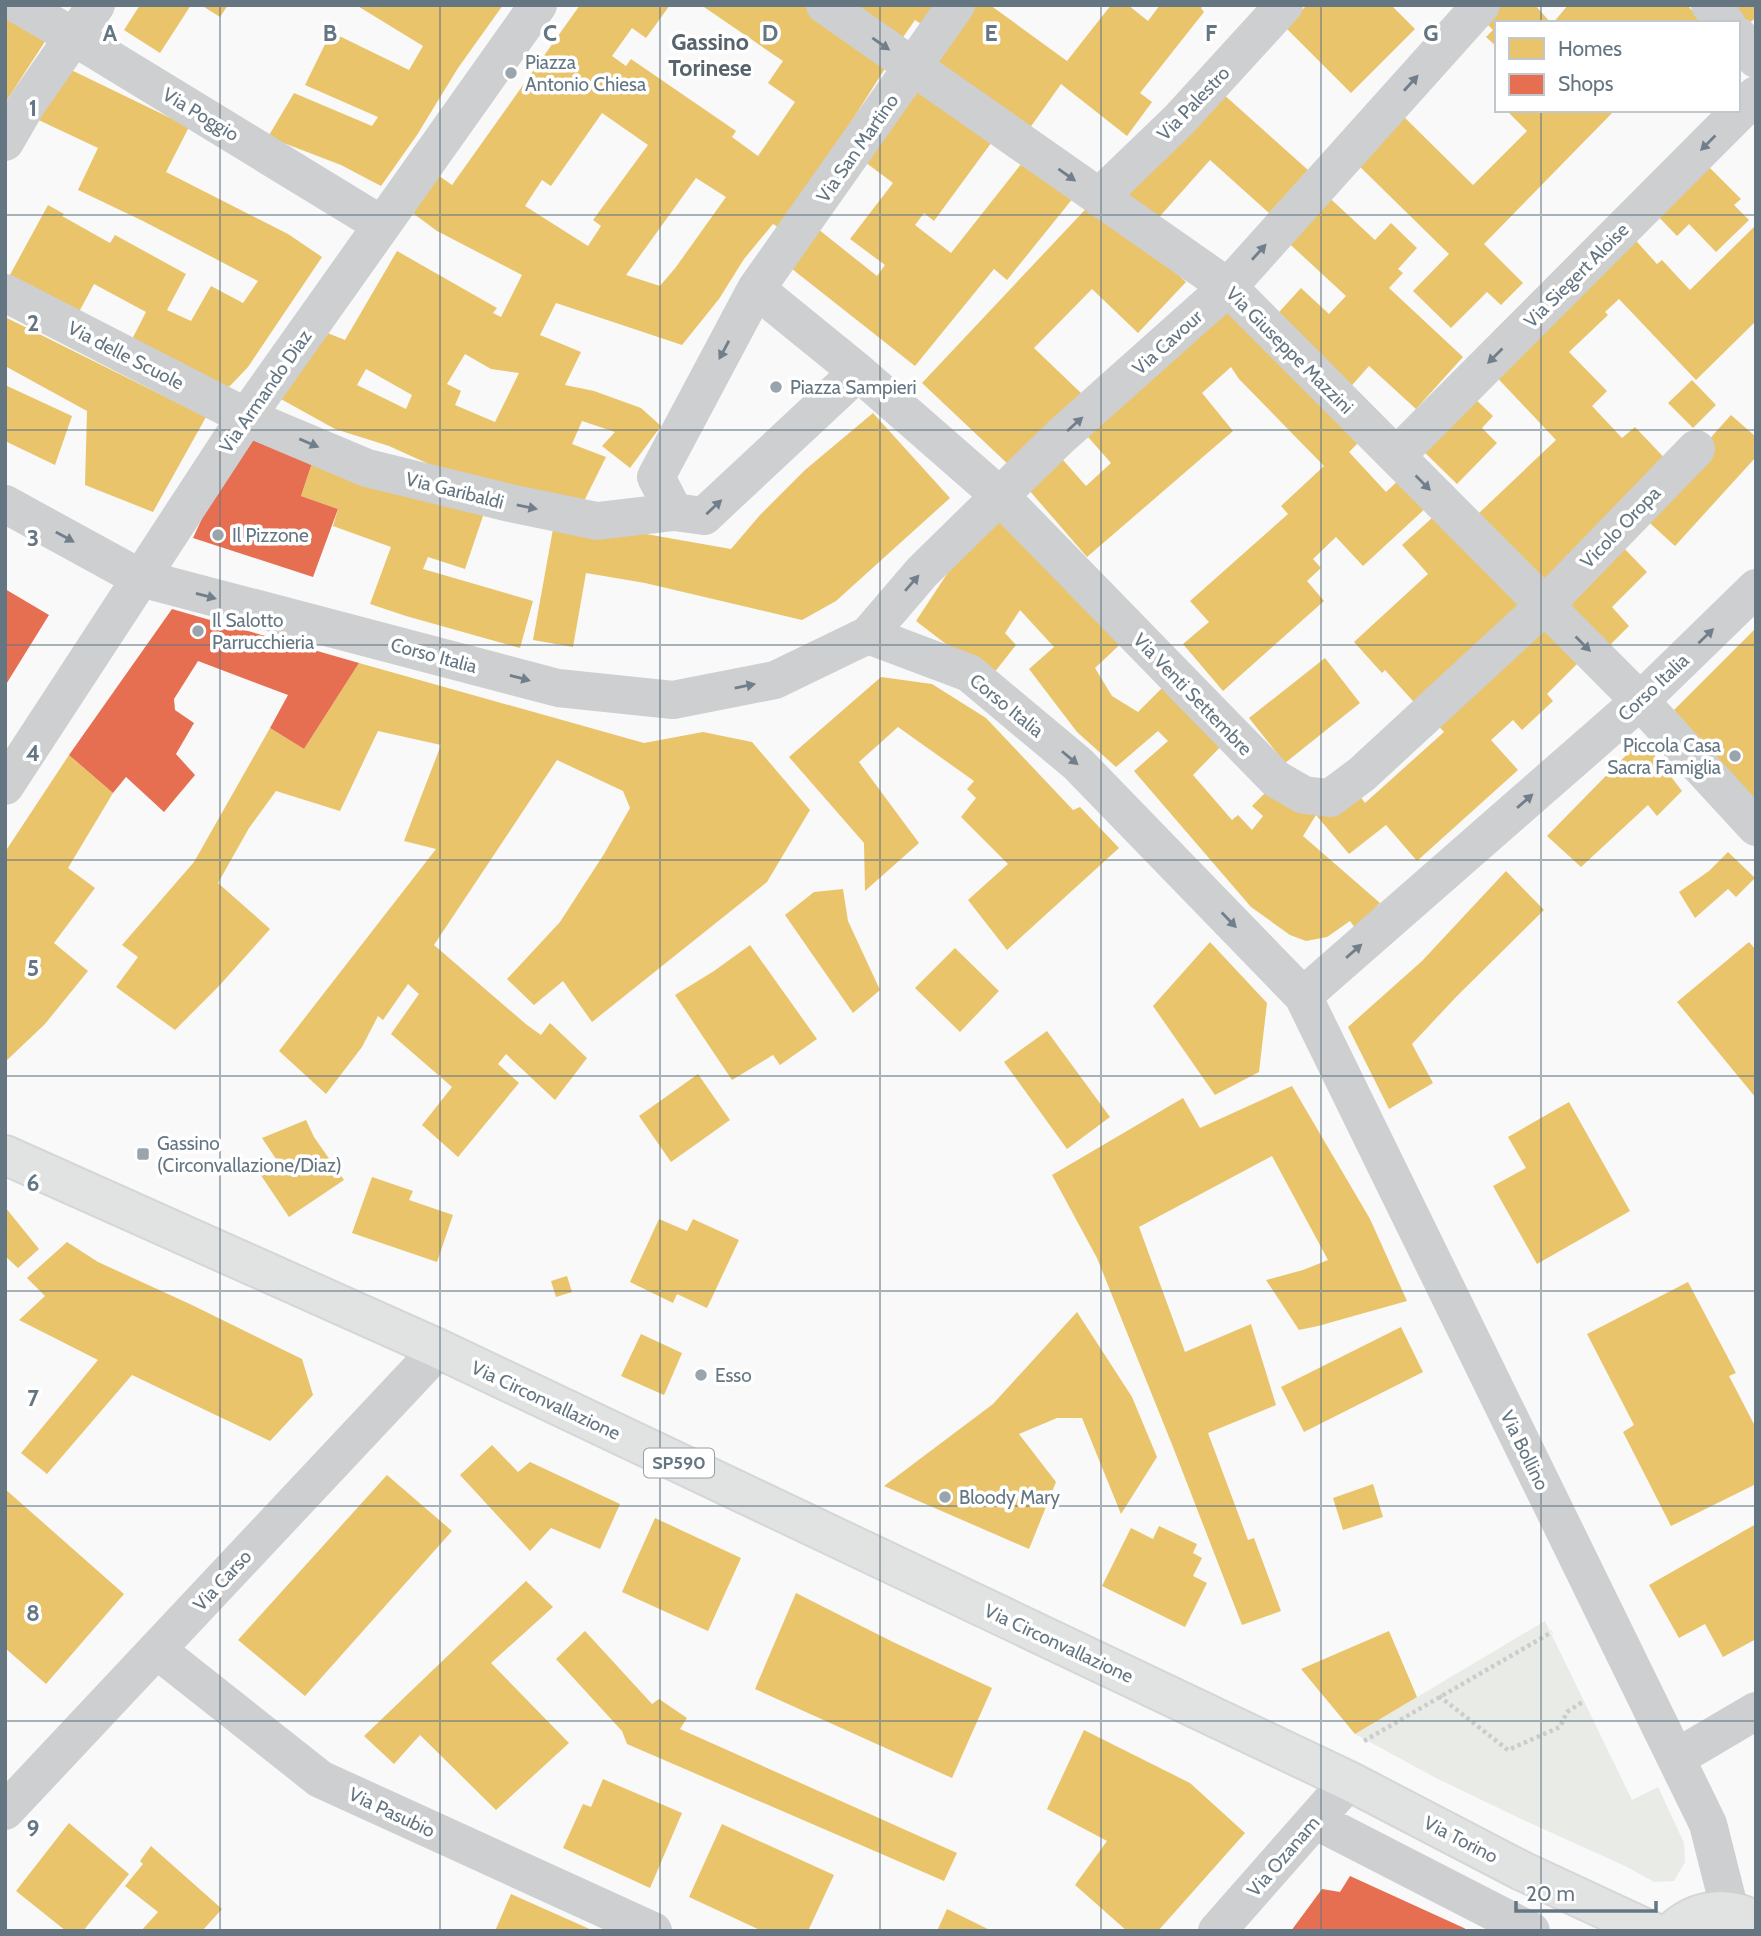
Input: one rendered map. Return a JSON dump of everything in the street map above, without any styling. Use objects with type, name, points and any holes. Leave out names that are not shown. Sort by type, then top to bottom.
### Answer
[{"type":"main road","name":"Via Circonvallazione","points":[[5,1155],[1353,1763]]},
{"type":"main road","name":"Via Torino","points":[[1353,1763],[1522,1871],[1651,1931]]},
{"type":"main road","points":[[1674,1931],[1684,1921],[1706,1912],[1743,1917]]},
{"type":"street","name":"Via Poggio","points":[[19,5],[382,225]]},
{"type":"street","points":[[5,142],[27,104],[96,5]]},
{"type":"street","name":"Via Armando Diaz","points":[[5,786],[246,417],[538,5]]},
{"type":"street","name":"Via Giuseppe Mazzini","points":[[825,5],[1228,286],[1640,701],[1756,827]]},
{"type":"street","name":"Via San Martino","points":[[756,289],[956,5]]},
{"type":"street","name":"Via Palestro","points":[[1099,197],[1178,121],[1284,5]]},
{"type":"street","name":"Via Cavour","points":[[868,635],[922,572],[1061,436],[1228,286],[1481,5]]},
{"type":"street","points":[[1710,5],[1724,21]]},
{"type":"street","points":[[1740,39],[1756,59]]},
{"type":"street","name":"Via Siegert Aloise","points":[[1740,111],[1756,95]]},
{"type":"street","name":"Via Siegert Aloise","points":[[1396,456],[1739,112]]},
{"type":"street","points":[[756,289],[858,372],[704,516],[674,512],[656,477],[756,289]]},
{"type":"street","name":"Via delle Scuole","points":[[5,293],[246,417]]},
{"type":"street","name":"Via Venti Settembre","points":[[858,372],[1000,496],[1276,779],[1304,794],[1330,798],[1362,774],[1545,605]]},
{"type":"street","name":"Via Garibaldi","points":[[246,417],[367,468],[510,503],[597,521],[674,512]]},
{"type":"street","name":"Vicolo Oropa","points":[[1545,605],[1696,449]]},
{"type":"street","name":"Corso Italia","points":[[5,504],[140,579],[558,688],[673,700],[775,680],[868,635],[969,673],[1078,764],[1303,996],[1640,701],[1756,589]]},
{"type":"street","name":"Via Bollino","points":[[1303,996],[1708,1824],[1743,1917]]},
{"type":"street","name":"Via Carso","points":[[5,1811],[439,1349]]},
{"type":"street","name":"Via Pasubio","points":[[157,1650],[320,1779],[653,1931]]},
{"type":"street","points":[[1676,1758],[1756,1711]]},
{"type":"street","name":"Via Ozanam","points":[[1217,1931],[1315,1820],[1353,1763]]},
{"type":"street","points":[[1315,1820],[1531,1931]]},
{"type":"path","points":[[1353,1763],[1439,1696],[1552,1632]]},
{"type":"path","points":[[1439,1696],[1508,1751],[1560,1727],[1567,1712],[1584,1702]]},
{"type":"shaded area","points":[[1545,1621],[1632,1800],[1658,1787],[1684,1843],[1685,1862],[1674,1881],[1654,1882],[1436,1778],[1355,1734]]},
{"type":"building: Homes","points":[[140,5],[191,5],[160,53],[124,30]]},
{"type":"building: Homes","points":[[201,5],[228,5],[220,17]]},
{"type":"building: Homes","points":[[356,5],[503,5],[458,68],[417,135],[381,186],[341,165],[268,137],[294,93],[372,126],[378,117],[305,85],[331,32],[409,70],[423,46]]},
{"type":"building: Homes","points":[[580,5],[670,5],[646,38],[632,28],[612,56],[626,66],[631,59],[736,131],[732,137],[758,156],[795,102],[768,83],[783,61],[701,5],[810,5],[886,67],[844,133],[778,227],[773,224],[744,259],[719,299],[682,345],[556,303],[540,335],[581,352],[565,385],[594,391],[641,408],[661,426],[630,468],[602,446],[615,432],[582,421],[572,444],[606,457],[581,507],[453,475],[389,446],[335,429],[270,393],[315,328],[345,340],[397,251],[497,308],[493,313],[501,317],[522,275],[437,231],[402,205],[428,168],[452,185]],"holes":[[[602,113],[648,145],[593,220],[601,226],[588,246],[525,206],[542,180],[551,186]],[[696,178],[726,197],[660,286],[626,275]],[[465,354],[491,369],[519,373],[495,422],[455,405],[461,391],[447,384]],[[366,369],[412,395],[406,409],[357,385]]]},
{"type":"building: Homes","points":[[844,5],[937,5],[924,26],[915,20],[899,43]]},
{"type":"building: Homes","points":[[964,5],[990,5],[1067,61],[1111,5],[1128,5],[1148,21],[1160,5],[1203,5],[1201,8],[1204,12],[1140,93],[1152,102],[1127,136],[1061,84],[1027,132],[935,69]]},
{"type":"building: Homes","points":[[1307,5],[1391,5],[1415,29],[1351,93],[1285,27]]},
{"type":"building: Homes","points":[[1487,5],[1535,5],[1549,21],[1495,21],[1495,45],[1486,37],[1493,30],[1478,15]]},
{"type":"building: Homes","points":[[1568,5],[1687,5],[1702,21],[1555,21]]},
{"type":"building: Homes","points":[[1719,5],[1756,5],[1756,18],[1740,30],[1740,21],[1731,21]]},
{"type":"building: Homes","points":[[5,16],[46,40],[5,103]]},
{"type":"building: Homes","points":[[63,66],[189,127],[166,172],[288,234],[322,257],[248,367],[230,386],[211,393],[126,351],[146,312],[94,284],[73,323],[5,284],[48,205],[110,243],[115,235],[186,274],[167,310],[191,321],[211,286],[243,303],[258,281],[78,190],[98,148],[28,115]]},
{"type":"building: Homes","points":[[917,75],[997,135],[934,221],[924,213],[915,225],[951,253],[1029,154],[1078,192],[1007,280],[994,269],[915,366],[782,261],[813,225],[877,276],[885,265],[850,239],[893,183],[857,156]]},
{"type":"building: Homes","points":[[1212,84],[1308,170],[1269,213],[1210,160],[1153,224],[1116,191]]},
{"type":"building: Homes","points":[[1398,111],[1473,185],[1527,131],[1508,112],[1613,112],[1484,244],[1523,283],[1501,305],[1487,292],[1451,328],[1413,291],[1449,254],[1352,159]]},
{"type":"building: Homes","points":[[1701,159],[1741,199],[1734,205],[1749,220],[1716,252],[1689,224],[1677,236],[1650,208]]},
{"type":"building: Homes","points":[[1321,190],[1375,240],[1391,223],[1417,248],[1398,269],[1403,273],[1389,288],[1463,357],[1416,409],[1369,366],[1346,392],[1270,322],[1301,288],[1329,314],[1346,296],[1280,235]]},
{"type":"building: Homes","points":[[1097,197],[1186,282],[1138,333],[1092,289],[1034,348],[1081,393],[1011,467],[922,383]]},
{"type":"building: Homes","points":[[1756,225],[1756,321],[1696,380],[1619,299],[1605,312],[1608,315],[1569,352],[1607,391],[1592,406],[1622,438],[1635,427],[1674,468],[1542,582],[1478,514],[1556,440],[1488,368],[1629,233],[1657,264],[1662,260],[1690,290]]},
{"type":"building: Homes","points":[[1220,302],[1359,442],[1349,452],[1386,492],[1402,477],[1428,506],[1363,566],[1336,537],[1313,559],[1321,568],[1307,581],[1324,601],[1223,691],[1183,644],[1209,622],[1190,601],[1288,514],[1281,506],[1324,466],[1239,379],[1231,367],[1202,393],[1233,431],[1087,557],[1022,482],[1056,452],[1086,486],[1111,463],[1081,429]]},
{"type":"building: Homes","points":[[5,317],[206,417],[153,512],[85,485],[87,411],[5,366]]},
{"type":"building: Homes","points":[[1692,380],[1716,405],[1693,428],[1668,403]]},
{"type":"building: Homes","points":[[5,385],[72,416],[55,465],[5,441]]},
{"type":"building: Homes","points":[[1467,391],[1493,416],[1482,428],[1497,443],[1457,484],[1416,444]]},
{"type":"building: Homes","points":[[873,413],[950,498],[836,601],[802,620],[645,583],[586,573],[573,647],[533,640],[555,518],[731,549],[805,470]]},
{"type":"building: Homes","points":[[1731,415],[1756,437],[1756,457],[1675,546],[1641,515]]},
{"type":"building: Homes","points":[[315,454],[484,513],[465,569],[428,557],[423,569],[533,601],[520,648],[370,604],[391,547],[333,526],[338,509],[301,496]]},
{"type":"building: Homes","points":[[1003,507],[1129,636],[1095,668],[1112,696],[1138,712],[1172,678],[1230,737],[1193,775],[1232,820],[1238,815],[1252,830],[1263,816],[1252,806],[1275,783],[1316,815],[1303,836],[1380,903],[1355,928],[1350,921],[1327,937],[1306,941],[1290,935],[1251,907],[1134,771],[1168,741],[1158,731],[1116,767],[1077,732],[1029,669],[1054,647],[1020,610],[1005,633],[1016,645],[990,678],[916,621],[974,533]]},
{"type":"building: Homes","points":[[1442,509],[1525,601],[1421,710],[1385,670],[1382,673],[1354,642],[1428,574],[1402,545]]},
{"type":"building: Homes","points":[[1619,543],[1647,572],[1612,607],[1629,626],[1600,655],[1554,608]]},
{"type":"building: Homes","points":[[1545,613],[1586,655],[1547,694],[1553,701],[1522,730],[1513,720],[1491,740],[1518,770],[1417,861],[1386,825],[1349,854],[1316,815],[1353,786],[1365,803],[1444,732],[1430,717]]},
{"type":"building: Homes","name":"Piccola Casa Sacra Famiglia","points":[[1756,628],[1756,802],[1674,710]]},
{"type":"building: Homes","points":[[1325,658],[1360,703],[1285,763],[1249,718]]},
{"type":"building: Homes","points":[[359,663],[644,743],[703,732],[752,742],[810,810],[767,882],[592,1022],[563,981],[534,1005],[507,979],[560,922],[630,808],[623,791],[557,760],[434,945],[527,1025],[541,1035],[550,1023],[587,1058],[555,1100],[506,1054],[498,1064],[519,1083],[458,1157],[422,1125],[452,1087],[391,1034],[419,994],[408,984],[383,1020],[378,1016],[362,1047],[326,1094],[279,1051],[436,849],[404,841],[441,745],[378,731],[340,811],[276,791],[249,828],[218,883],[270,929],[175,1030],[116,987],[138,957],[122,945],[194,862],[270,728],[304,749]]},
{"type":"building: Homes","points":[[881,677],[932,684],[986,718],[1073,810],[1080,807],[1119,848],[1007,950],[968,900],[1008,864],[961,817],[976,798],[967,789],[974,781],[898,727],[859,762],[919,843],[865,891],[864,843],[789,757]]},
{"type":"building: Homes","points":[[1642,739],[1682,791],[1657,816],[1648,805],[1581,867],[1547,836]]},
{"type":"building: Homes","points":[[69,755],[113,793],[68,868],[95,888],[54,943],[88,971],[45,1024],[5,1062],[5,852]]},
{"type":"building: Homes","points":[[1728,852],[1755,878],[1736,897],[1728,889],[1695,918],[1679,892],[1709,871]]},
{"type":"building: Homes","points":[[1506,871],[1544,910],[1412,1044],[1433,1083],[1389,1109],[1348,1027],[1422,961]]},
{"type":"building: Homes","points":[[843,889],[848,921],[880,990],[853,1013],[785,915],[814,892]]},
{"type":"building: Homes","points":[[1210,942],[1267,1003],[1259,1072],[1215,1095],[1153,1006]]},
{"type":"building: Homes","points":[[1749,942],[1756,950],[1756,1098],[1677,1002]]},
{"type":"building: Homes","points":[[750,945],[817,1039],[780,1065],[773,1055],[732,1080],[675,995]]},
{"type":"building: Homes","points":[[955,948],[999,991],[960,1032],[915,988]]},
{"type":"building: Homes","points":[[1047,1031],[1110,1117],[1067,1149],[1004,1062]]},
{"type":"building: Homes","points":[[698,1074],[730,1120],[671,1162],[639,1116]]},
{"type":"building: Homes","points":[[1292,1086],[1370,1219],[1407,1301],[1299,1330],[1266,1280],[1328,1260],[1272,1156],[1139,1227],[1185,1352],[1251,1324],[1276,1405],[1208,1433],[1248,1540],[1254,1538],[1281,1611],[1242,1625],[1097,1258],[1052,1175],[1183,1098],[1200,1128]]},
{"type":"building: Homes","points":[[1569,1102],[1630,1211],[1537,1264],[1493,1186],[1526,1168],[1508,1137]]},
{"type":"building: Homes","points":[[306,1120],[314,1137],[344,1180],[289,1217],[260,1174],[278,1162],[262,1138]]},
{"type":"building: Homes","points":[[372,1177],[413,1191],[409,1200],[453,1215],[437,1262],[352,1233]]},
{"type":"building: Homes","points":[[5,1207],[39,1249],[18,1268],[5,1256]]},
{"type":"building: Homes","points":[[659,1219],[687,1231],[693,1219],[739,1240],[707,1308],[677,1294],[673,1303],[630,1282]]},
{"type":"building: Homes","points":[[67,1242],[98,1262],[302,1359],[313,1395],[270,1441],[132,1375],[47,1474],[21,1453],[98,1360],[19,1320],[45,1296],[27,1278]]},
{"type":"building: Homes","points":[[567,1276],[572,1292],[556,1297],[551,1281]]},
{"type":"building: Homes","points":[[1688,1282],[1736,1373],[1729,1376],[1756,1428],[1756,1484],[1671,1526],[1623,1432],[1634,1425],[1587,1334]]},
{"type":"building: Homes","points":[[1077,1312],[1132,1397],[1157,1457],[1121,1514],[1082,1418],[1057,1418],[1019,1434],[1056,1482],[1029,1549],[884,1486],[993,1404]]},
{"type":"building: Homes","points":[[1401,1327],[1423,1372],[1304,1432],[1281,1387]]},
{"type":"building: Homes","points":[[641,1334],[682,1353],[664,1395],[621,1376]]},
{"type":"building: Homes","points":[[492,1445],[518,1472],[530,1462],[620,1504],[600,1549],[551,1528],[530,1551],[460,1475]]},
{"type":"building: Homes","points":[[387,1475],[452,1531],[305,1696],[238,1640]]},
{"type":"building: Homes","points":[[1373,1484],[1383,1517],[1343,1530],[1333,1498]]},
{"type":"building: Homes","points":[[5,1489],[124,1594],[46,1684],[5,1648]]},
{"type":"building: Homes","points":[[655,1518],[741,1558],[708,1631],[622,1592]]},
{"type":"building: Homes","points":[[1756,1524],[1756,1639],[1723,1657],[1705,1624],[1679,1638],[1649,1585]]},
{"type":"building: Homes","points":[[1159,1526],[1197,1544],[1193,1553],[1202,1558],[1193,1576],[1207,1583],[1185,1627],[1102,1586],[1131,1528],[1153,1539]]},
{"type":"building: Homes","points":[[526,1581],[553,1607],[491,1663],[569,1743],[496,1810],[420,1735],[394,1764],[364,1736]]},
{"type":"building: Homes","points":[[796,1593],[992,1688],[952,1778],[755,1689]]},
{"type":"building: Homes","points":[[585,1631],[652,1704],[659,1699],[687,1718],[680,1729],[957,1853],[944,1881],[627,1744],[622,1731],[556,1659]]},
{"type":"building: Homes","points":[[1389,1631],[1417,1697],[1355,1734],[1301,1669]]},
{"type":"building: Homes","points":[[1084,1730],[1190,1783],[1245,1833],[1158,1931],[1127,1931],[1075,1885],[1107,1841],[1047,1809]]},
{"type":"building: Homes","points":[[603,1779],[682,1813],[650,1888],[563,1848],[583,1804],[591,1807]]},
{"type":"building: Homes","points":[[69,1823],[129,1874],[83,1931],[66,1931],[16,1891]]},
{"type":"building: Homes","points":[[722,1824],[834,1875],[808,1931],[762,1931],[689,1897]]},
{"type":"building: Homes","points":[[151,1846],[222,1909],[202,1931],[141,1931],[158,1912],[125,1886],[143,1864],[140,1861]]},
{"type":"building: Homes","points":[[511,1894],[594,1931],[495,1931]]},
{"type":"building: Homes","points":[[947,1909],[992,1931],[937,1931]]},
{"type":"building: Shops","points":[[244,427],[315,454],[301,496],[338,509],[313,577],[193,538]]},
{"type":"building: Shops","points":[[5,589],[49,615],[5,686]]},
{"type":"building: Shops","points":[[172,609],[359,663],[304,749],[270,728],[288,695],[198,661],[174,699],[175,710],[194,723],[176,754],[195,775],[164,812],[126,777],[113,793],[69,755]]},
{"type":"building: Shops","points":[[1350,1876],[1469,1931],[1291,1931],[1322,1889],[1340,1892]]},
{"type":"place","name":"Piazza Antonio Chiesa","points":[[511,73]]},
{"type":"place","name":"Piazza Sampieri","points":[[776,387]]},
{"type":"place","name":"Il Pizzone","points":[[218,535]]},
{"type":"place","name":"Il Salotto Parrucchieria","points":[[198,631]]},
{"type":"place","name":"Piccola Casa Sacra Famiglia","points":[[1735,756]]},
{"type":"place","name":"Gassino (Circonvallazione/Diaz)","points":[[143,1154]]},
{"type":"place","name":"Esso","points":[[701,1375]]},
{"type":"place","name":"Bloody Mary","points":[[945,1497]]},
{"type":"district","name":"Gassino Torinese","points":[[710,55]]}]
